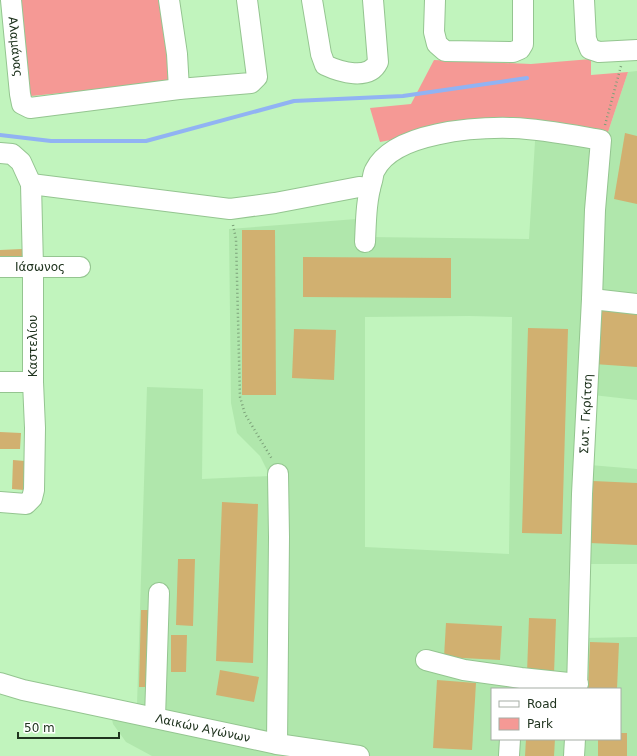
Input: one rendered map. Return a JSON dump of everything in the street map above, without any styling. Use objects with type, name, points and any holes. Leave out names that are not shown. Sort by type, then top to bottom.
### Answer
[{"type":"street","name":"Αλαμάνας","points":[[11,0],[22,104],[30,108],[39,108],[179,89]]},
{"type":"street","points":[[169,0],[177,54],[179,89],[251,83],[255,81],[257,71],[247,0]]},
{"type":"street","points":[[312,0],[321,54],[325,65],[334,69],[357,73],[367,73],[376,68],[378,62],[374,0]]},
{"type":"street","points":[[435,0],[434,32],[437,44],[445,51],[513,52],[520,50],[523,44],[523,0]]},
{"type":"street","points":[[584,0],[586,39],[590,49],[599,52],[634,48]]},
{"type":"street","points":[[366,242],[366,210],[375,169],[388,155],[403,144],[421,138],[457,131],[513,128],[547,131],[601,140]]},
{"type":"street","name":"Σωτ. Γκρίτση","points":[[578,686],[582,494],[595,210],[601,140]]},
{"type":"street","points":[[0,153],[12,154],[21,162],[30,184],[230,209],[275,203],[359,187],[370,188]]},
{"type":"street","name":"Καστελίου","points":[[0,502],[26,504],[32,498],[34,490],[35,428],[33,382],[33,267],[30,184]]},
{"type":"street","name":"Ιάσωνος","points":[[0,267],[80,266]]},
{"type":"street","points":[[592,299],[637,304]]},
{"type":"street","points":[[0,382],[33,382]]},
{"type":"street","points":[[277,744],[279,537],[278,474]]},
{"type":"street","points":[[155,718],[159,593]]},
{"type":"street","points":[[426,660],[464,670],[578,686]]},
{"type":"street","name":"Λαικών Αγώνων","points":[[0,683],[23,690],[277,744],[360,756]]},
{"type":"street","points":[[574,756],[575,740]]},
{"type":"path","points":[[601,140],[634,48]]},
{"type":"path","points":[[230,209],[236,239],[240,397],[245,414],[270,455],[278,474]]},
{"type":"shaded area","points":[[637,71],[637,400],[593,395],[590,465],[637,469],[637,564],[584,564],[584,638],[637,637],[637,756],[152,756],[126,742],[113,724],[108,701],[137,705],[147,387],[203,389],[202,479],[270,476],[260,456],[237,433],[231,403],[229,229],[369,218],[369,237],[529,239],[536,125],[606,138],[628,72]],"holes":[[[365,317],[512,317],[509,554],[365,547]]]},
{"type":"green space","points":[[14,0],[161,0],[172,82],[21,97]]},
{"type":"green space","points":[[591,59],[591,75],[628,72],[606,138],[454,128],[380,142],[370,108],[411,104],[434,60],[531,64]]},
{"type":"building","points":[[625,133],[637,136],[637,204],[614,199]]},
{"type":"building","points":[[242,230],[275,230],[276,395],[242,395]]},
{"type":"building","points":[[22,249],[23,261],[0,262],[0,250]]},
{"type":"building","points":[[303,257],[451,258],[451,298],[303,297]]},
{"type":"building","points":[[597,308],[637,310],[637,367],[594,364]]},
{"type":"building","points":[[528,328],[568,329],[562,534],[522,533]]},
{"type":"building","points":[[294,329],[336,330],[334,380],[292,378]]},
{"type":"building","points":[[0,432],[21,433],[20,449],[0,449]]},
{"type":"building","points":[[13,460],[25,461],[24,490],[12,489]]},
{"type":"building","points":[[593,481],[637,483],[637,545],[590,543]]},
{"type":"building","points":[[222,502],[258,504],[253,663],[216,661]]},
{"type":"building","points":[[178,559],[195,559],[193,626],[176,625]]},
{"type":"building","points":[[141,610],[156,610],[154,687],[139,687]]},
{"type":"building","points":[[529,618],[556,619],[554,674],[527,673]]},
{"type":"building","points":[[446,623],[502,626],[500,660],[444,657]]},
{"type":"building","points":[[171,635],[187,635],[186,672],[171,672]]},
{"type":"building","points":[[590,642],[619,643],[617,688],[588,688]]},
{"type":"building","points":[[220,670],[259,677],[254,702],[216,695]]},
{"type":"building","points":[[437,680],[476,683],[472,750],[433,748]]},
{"type":"building","points":[[621,733],[627,733],[627,756],[598,756],[598,740],[621,740]]},
{"type":"building","points":[[526,740],[555,740],[554,756],[525,756]]},
{"type":"waterway","points":[[0,135],[51,141],[146,141],[294,101],[403,96],[527,78]]}]
